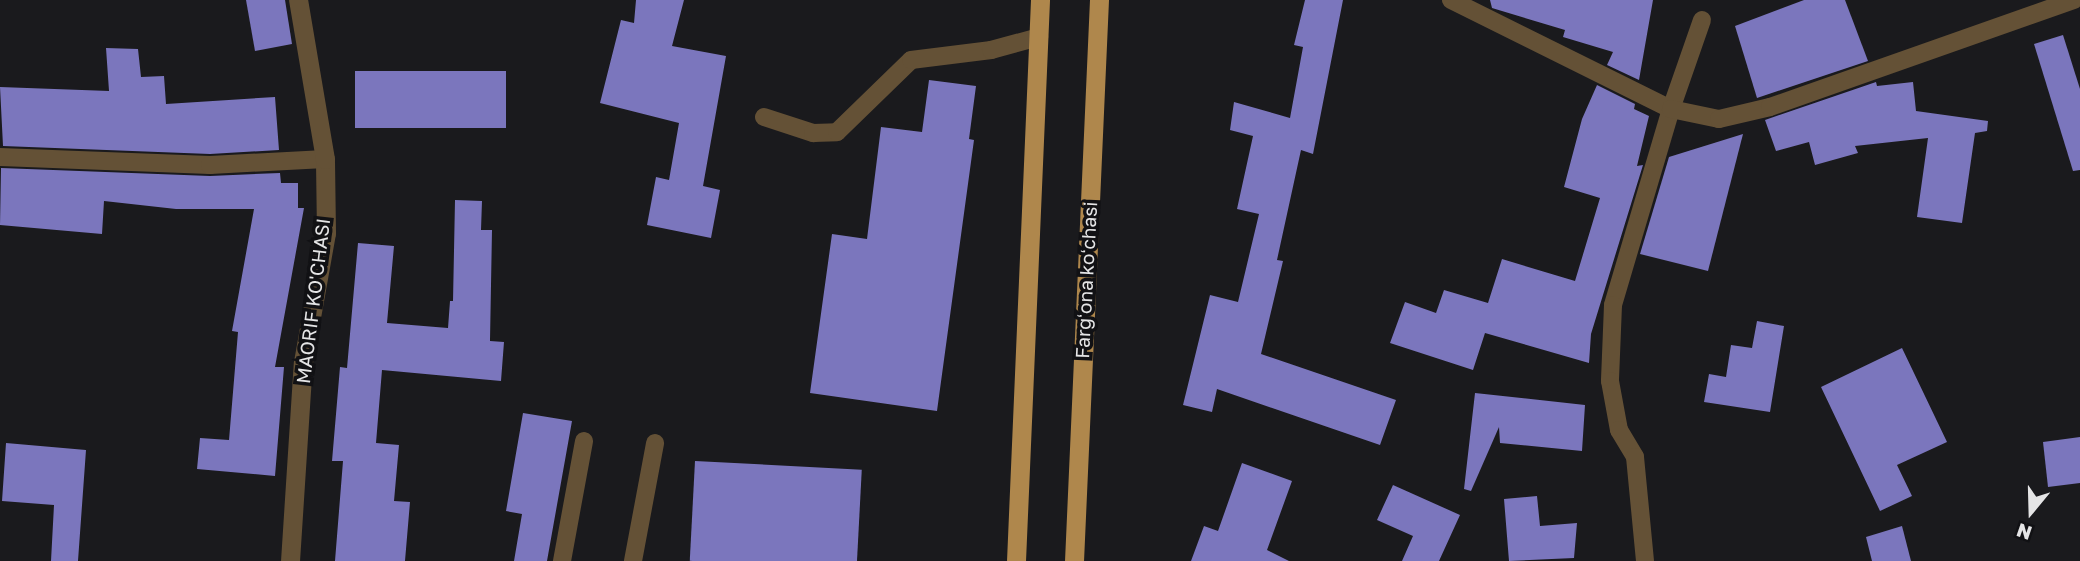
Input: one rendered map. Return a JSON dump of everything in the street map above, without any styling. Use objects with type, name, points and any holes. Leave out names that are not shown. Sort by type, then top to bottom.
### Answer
[{"type":"main road","points":[[1016,561],[1040,0]]},
{"type":"main road","name":"Fargʻona koʻchasi","points":[[1074,561],[1099,0]]},
{"type":"street","name":"MAORIF KO'CHASI","points":[[290,561],[303,362],[326,233],[325,159],[298,0]]},
{"type":"lane","points":[[1451,0],[1671,109],[1718,119],[1770,107],[2074,0]]},
{"type":"lane","points":[[1645,561],[1635,457],[1619,430],[1610,381],[1613,305],[1671,109],[1702,20]]},
{"type":"lane","points":[[764,117],[813,133],[837,132],[911,60],[991,50],[1039,37]]},
{"type":"lane","points":[[0,157],[67,163],[211,165],[325,159]]},
{"type":"lane","points":[[562,561],[584,441]]},
{"type":"lane","points":[[634,561],[655,443]]},
{"type":"building","points":[[246,0],[285,0],[292,44],[255,51]]},
{"type":"building","points":[[636,0],[684,0],[672,46],[726,56],[703,186],[720,190],[711,238],[647,225],[656,177],[669,180],[679,123],[600,103],[621,20],[634,23]]},
{"type":"building","points":[[1305,0],[1343,0],[1313,154],[1301,150],[1277,260],[1283,261],[1261,354],[1396,400],[1380,445],[1217,389],[1212,412],[1183,405],[1210,295],[1238,302],[1259,214],[1237,209],[1253,136],[1230,130],[1234,102],[1290,118],[1303,47],[1294,45]]},
{"type":"building","points":[[1490,0],[1653,0],[1639,80],[1607,65],[1613,52],[1563,37],[1565,30],[1492,8]]},
{"type":"building","points":[[1804,0],[1845,0],[1868,61],[1757,98],[1735,26]]},
{"type":"building","points":[[2063,35],[2080,89],[2080,170],[2073,171],[2034,44]]},
{"type":"building","points":[[106,48],[138,49],[141,77],[164,76],[166,104],[275,97],[279,150],[210,154],[3,146],[0,87],[109,91]]},
{"type":"building","points":[[355,71],[506,71],[506,128],[355,128]]},
{"type":"building","points":[[929,80],[976,86],[969,139],[974,140],[937,411],[810,393],[832,234],[867,239],[881,127],[922,132]]},
{"type":"building","points":[[1876,82],[1877,86],[1913,82],[1916,111],[1988,121],[1987,131],[1975,133],[1962,223],[1917,217],[1928,138],[1855,146],[1858,153],[1815,165],[1809,142],[1776,151],[1765,120]]},
{"type":"building","points":[[1597,85],[1635,104],[1634,109],[1649,116],[1637,166],[1643,165],[1591,334],[1589,363],[1485,333],[1473,370],[1390,343],[1405,302],[1436,313],[1444,290],[1488,303],[1502,259],[1575,281],[1600,198],[1564,187],[1582,119]]},
{"type":"building","points":[[1743,134],[1708,271],[1640,254],[1669,157]]},
{"type":"building","points":[[1,168],[210,176],[280,173],[281,183],[298,183],[298,208],[304,208],[275,367],[284,367],[275,476],[197,469],[200,438],[229,440],[238,332],[232,331],[254,209],[176,209],[104,201],[102,234],[0,225]]},
{"type":"building","points":[[455,200],[482,201],[481,230],[492,230],[490,341],[504,342],[501,381],[382,370],[376,443],[399,445],[394,501],[410,502],[405,561],[335,561],[343,461],[332,461],[340,367],[347,368],[358,243],[394,246],[387,323],[448,328],[450,301],[453,301]]},
{"type":"building","points":[[1757,321],[1784,326],[1770,412],[1704,402],[1709,374],[1726,377],[1731,345],[1752,348]]},
{"type":"building","points":[[1902,348],[1947,442],[1897,465],[1912,496],[1880,511],[1821,387]]},
{"type":"building","points":[[1475,393],[1585,405],[1582,451],[1500,443],[1499,427],[1471,491],[1464,489]]},
{"type":"building","points":[[523,413],[572,421],[547,561],[514,561],[522,514],[506,511]]},
{"type":"building","points":[[2080,437],[2080,483],[2048,487],[2043,442]]},
{"type":"building","points":[[6,443],[86,450],[78,561],[51,561],[54,505],[2,501]]},
{"type":"building","points":[[695,461],[862,470],[857,561],[690,561]]},
{"type":"building","points":[[1242,463],[1292,481],[1267,550],[1289,561],[1191,561],[1204,526],[1218,531]]},
{"type":"building","points":[[1393,485],[1460,515],[1439,561],[1402,561],[1413,536],[1377,520]]},
{"type":"building","points":[[1537,496],[1540,526],[1577,523],[1574,558],[1509,561],[1504,499]]},
{"type":"building","points":[[1902,526],[1911,561],[1872,561],[1866,537]]}]
